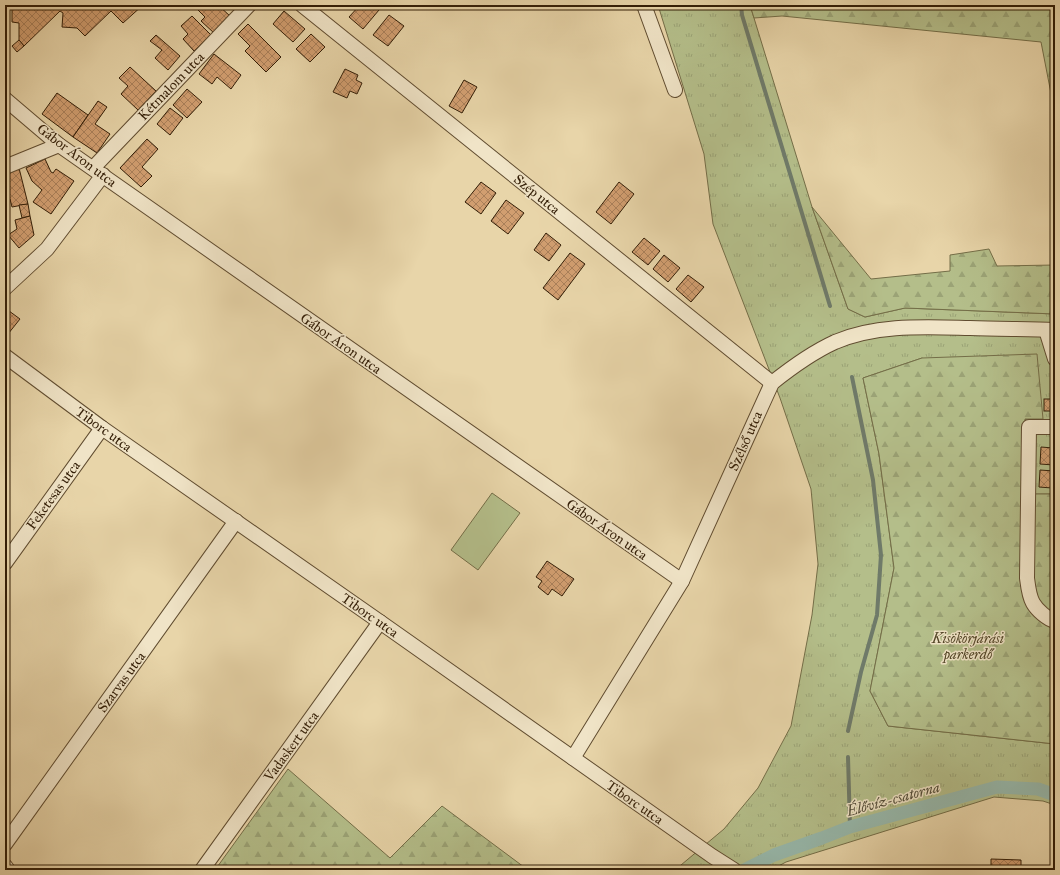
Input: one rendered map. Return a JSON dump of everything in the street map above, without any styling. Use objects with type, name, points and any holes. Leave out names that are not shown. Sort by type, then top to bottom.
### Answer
[{"type":"street","name":"Kétmalom utca","points":[[5,288],[47,249],[98,172],[249,5]]},
{"type":"street","name":"Szép utca","points":[[302,5],[772,383]]},
{"type":"street","points":[[644,5],[675,90]]},
{"type":"street","name":"Gábor Áron utca","points":[[5,99],[59,144],[98,172],[682,581]]},
{"type":"street","points":[[5,167],[59,144]]},
{"type":"street","name":"Szélső utca","points":[[573,758],[682,581],[772,383],[794,365],[810,355],[836,342],[859,334],[886,329],[928,327],[1050,330]]},
{"type":"street","points":[[1050,330],[1055,359]]},
{"type":"street","name":"Tiborc utca","points":[[6,357],[102,428],[728,866]]},
{"type":"street","points":[[1055,427],[1029,427],[1027,578],[1033,603],[1042,613],[1055,621]]},
{"type":"street","name":"Feketesas utca","points":[[5,563],[102,428]]},
{"type":"street","name":"Szarvas utca","points":[[5,844],[236,521]]},
{"type":"street","name":"Vadaskert utca","points":[[202,870],[380,622]]},
{"type":"street","points":[[5,866],[8,870]]},
{"type":"green space","points":[[658,5],[750,5],[812,207],[848,309],[865,317],[905,308],[1055,314],[1055,494],[1022,494],[1025,419],[1042,419],[922,358],[863,378],[879,454],[894,568],[870,691],[888,726],[1055,744],[1055,805],[1043,801],[994,797],[786,862],[771,870],[675,870],[724,829],[758,788],[791,726],[812,615],[818,564],[811,489],[780,398],[713,224],[704,154]]},
{"type":"green space","points":[[750,5],[1055,5],[1055,114],[1041,42],[782,16],[754,18]]},
{"type":"green space","points":[[812,207],[871,279],[950,271],[950,255],[989,249],[997,266],[1055,265],[1055,314],[905,308],[865,317],[848,309]]},
{"type":"green space","name":"Kisökörjárási parkerdő","points":[[1037,354],[1043,419],[1025,419],[1022,494],[1055,494],[1055,744],[888,726],[870,691],[894,568],[879,454],[863,378],[922,358]]},
{"type":"green space","points":[[492,493],[520,513],[478,570],[451,550]]},
{"type":"green space","points":[[288,769],[390,858],[442,806],[528,870],[215,870]]},
{"type":"building","points":[[12,5],[143,5],[123,23],[111,11],[85,36],[77,28],[62,27],[63,13],[60,11],[24,46],[19,40],[19,23],[12,22]]},
{"type":"building","points":[[193,5],[218,5],[230,16],[214,33],[201,21],[205,17]]},
{"type":"building","points":[[360,5],[373,5],[379,10],[363,29],[349,17]]},
{"type":"building","points":[[284,11],[305,29],[293,42],[273,24]]},
{"type":"building","points":[[389,15],[404,26],[388,46],[373,35]]},
{"type":"building","points":[[192,16],[211,35],[194,51],[183,39],[188,34],[181,26]]},
{"type":"building","points":[[248,24],[281,57],[266,72],[245,51],[250,46],[238,34]]},
{"type":"building","points":[[311,34],[325,47],[310,62],[296,49]]},
{"type":"building","points":[[156,35],[180,56],[168,70],[155,58],[162,50],[150,41]]},
{"type":"building","points":[[19,40],[24,46],[17,52],[12,46]]},
{"type":"building","points":[[214,54],[241,75],[231,89],[217,77],[212,84],[199,74]]},
{"type":"building","points":[[130,67],[156,91],[138,110],[121,94],[128,86],[119,78]]},
{"type":"building","points":[[345,69],[358,75],[356,80],[362,83],[357,94],[350,91],[347,98],[333,92]]},
{"type":"building","points":[[464,80],[477,87],[462,113],[449,106]]},
{"type":"building","points":[[187,89],[202,102],[187,118],[173,105]]},
{"type":"building","points":[[57,93],[88,115],[73,137],[42,114]]},
{"type":"building","points":[[98,101],[107,107],[95,124],[110,134],[97,153],[73,137]]},
{"type":"building","points":[[170,108],[183,118],[170,135],[157,124]]},
{"type":"building","points":[[147,139],[158,149],[142,167],[152,176],[141,187],[120,168]]},
{"type":"building","points":[[45,159],[51,172],[53,173],[56,169],[74,181],[51,214],[33,202],[42,190],[32,181],[26,168]]},
{"type":"building","points":[[19,168],[28,204],[12,207],[10,199],[5,201],[5,172]]},
{"type":"building","points":[[481,182],[496,193],[481,214],[465,202]]},
{"type":"building","points":[[619,182],[634,194],[611,224],[596,212]]},
{"type":"building","points":[[506,200],[524,213],[508,234],[491,221]]},
{"type":"building","points":[[28,204],[30,216],[22,218],[19,205]]},
{"type":"building","points":[[30,216],[34,235],[19,248],[8,235],[17,229],[15,220]]},
{"type":"building","points":[[546,233],[561,245],[549,261],[534,250]]},
{"type":"building","points":[[644,238],[660,251],[648,265],[632,252]]},
{"type":"building","points":[[570,253],[585,264],[558,300],[543,288]]},
{"type":"building","points":[[664,255],[680,268],[668,282],[653,269]]},
{"type":"building","points":[[688,275],[704,287],[691,302],[676,289]]},
{"type":"building","points":[[5,308],[20,319],[8,334],[5,332]]},
{"type":"building","points":[[1044,399],[1055,399],[1055,411],[1044,411]]},
{"type":"building","points":[[1053,444],[1055,444],[1054,465],[1040,464],[1041,447],[1053,448]]},
{"type":"building","points":[[1040,470],[1054,471],[1055,491],[1052,491],[1052,488],[1039,487]]},
{"type":"building","points":[[547,561],[574,579],[562,596],[552,589],[548,595],[538,587],[542,581],[536,577]]},
{"type":"building","points":[[991,859],[1021,860],[1021,870],[991,870]]},
{"type":"waterway","points":[[741,5],[742,15],[830,306]]},
{"type":"waterway","points":[[848,731],[861,672],[877,615],[881,555],[873,480],[852,377]]},
{"type":"waterway","points":[[848,757],[850,827]]},
{"type":"waterway","name":"Élővíz-csatorna","points":[[744,870],[774,855],[850,827],[997,787],[1038,789],[1055,795]]}]
